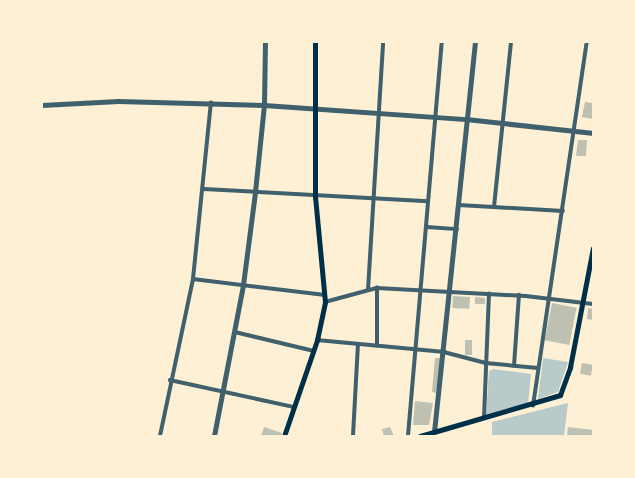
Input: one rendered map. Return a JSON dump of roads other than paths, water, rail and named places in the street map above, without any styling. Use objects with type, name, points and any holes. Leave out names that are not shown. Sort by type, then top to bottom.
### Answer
[{"type":"main road","points":[[284,436],[314,352],[325,302],[316,197],[313,109],[315,42]]},
{"type":"main road","points":[[420,436],[556,399],[563,391],[583,302],[593,248]]},
{"type":"street","points":[[214,436],[243,285],[264,105],[265,42]]},
{"type":"street","points":[[368,290],[376,200],[378,113],[384,42]]},
{"type":"street","points":[[408,436],[420,290],[427,226],[434,117],[442,42]]},
{"type":"street","points":[[434,432],[451,292],[466,119],[475,42]]},
{"type":"street","points":[[494,207],[501,123],[511,42]]},
{"type":"street","points":[[533,406],[540,350],[550,298],[587,42]]},
{"type":"street","points":[[42,104],[118,101],[264,105],[466,119],[593,133]]},
{"type":"street","points":[[160,436],[170,380],[193,279],[204,189],[211,104]]},
{"type":"street","points":[[204,189],[376,200],[428,200]]},
{"type":"street","points":[[459,205],[563,211]]},
{"type":"street","points":[[427,226],[456,229]]},
{"type":"street","points":[[193,279],[325,295]]},
{"type":"street","points":[[377,346],[378,288]]},
{"type":"street","points":[[325,302],[378,288],[519,295],[593,304]]},
{"type":"street","points":[[484,419],[489,294]]},
{"type":"street","points":[[514,366],[519,295]]},
{"type":"street","points":[[235,332],[314,352]]},
{"type":"street","points":[[317,340],[444,352],[486,363],[538,368]]},
{"type":"street","points":[[353,436],[358,345]]},
{"type":"street","points":[[170,380],[294,407]]}]
